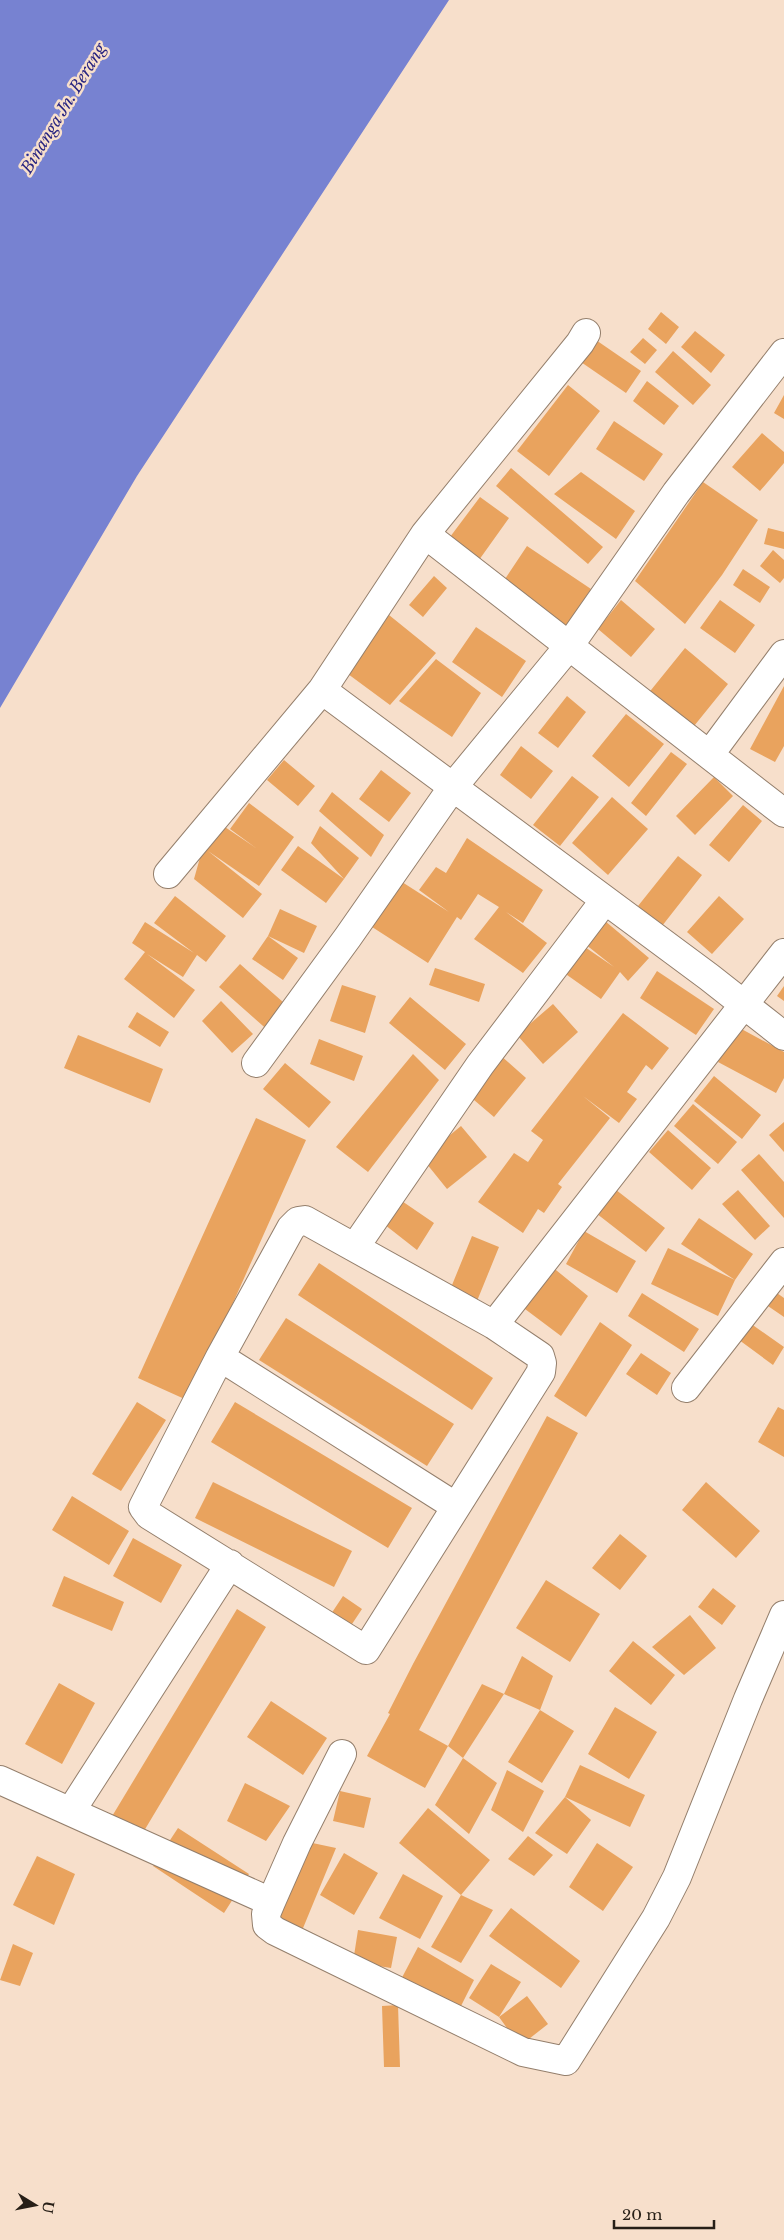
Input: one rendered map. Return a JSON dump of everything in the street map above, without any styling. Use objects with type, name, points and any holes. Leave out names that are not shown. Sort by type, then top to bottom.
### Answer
[{"type":"street","points":[[168,874],[322,690],[425,534],[580,343],[586,333]]},
{"type":"street","points":[[256,1063],[348,937],[452,788],[570,646],[676,494],[784,353]]},
{"type":"street","points":[[425,534],[784,813]]},
{"type":"street","points":[[710,754],[784,654]]},
{"type":"street","points":[[322,690],[605,900],[784,1036]]},
{"type":"street","points":[[355,1247],[480,1065],[605,900]]},
{"type":"street","points":[[494,1325],[784,953]]},
{"type":"street","points":[[304,1220],[355,1247],[494,1325],[540,1356],[541,1372],[366,1650],[149,1515],[143,1508],[220,1356],[292,1228],[298,1221],[304,1220]]},
{"type":"street","points":[[686,1388],[784,1262]]},
{"type":"street","points":[[220,1356],[455,1506]]},
{"type":"street","points":[[71,1811],[230,1564]]},
{"type":"street","points":[[342,1754],[297,1843],[271,1902],[266,1914],[267,1925],[523,2052],[566,2061],[656,1918],[677,1877],[748,1699],[784,1615]]},
{"type":"street","points":[[0,1780],[271,1902]]},
{"type":"water","name":"Binanga Jn. Berang","points":[[0,0],[449,0],[137,476],[0,708]]},
{"type":"building","points":[[661,312],[679,327],[666,344],[648,329]]},
{"type":"building","points":[[695,331],[725,355],[711,373],[681,347]]},
{"type":"building","points":[[593,338],[641,371],[626,393],[578,360]]},
{"type":"building","points":[[643,338],[657,350],[645,364],[630,352]]},
{"type":"building","points":[[673,351],[711,385],[693,405],[655,372]]},
{"type":"building","points":[[647,381],[679,406],[664,425],[633,401]]},
{"type":"building","points":[[568,385],[600,411],[549,476],[517,451]]},
{"type":"building","points":[[784,395],[784,419],[774,413]]},
{"type":"building","points":[[614,421],[663,454],[644,481],[596,449]]},
{"type":"building","points":[[762,433],[784,452],[784,463],[760,491],[732,467]]},
{"type":"building","points":[[511,468],[603,547],[588,564],[496,486]]},
{"type":"building","points":[[581,472],[635,511],[616,539],[554,494]]},
{"type":"building","points":[[703,482],[758,520],[722,575],[685,624],[635,581]]},
{"type":"building","points":[[480,497],[509,518],[479,560],[450,537]]},
{"type":"building","points":[[768,528],[784,532],[784,549],[764,544]]},
{"type":"building","points":[[527,546],[591,589],[565,628],[501,585]]},
{"type":"building","points":[[773,550],[784,560],[784,578],[780,583],[760,566]]},
{"type":"building","points":[[743,569],[770,587],[760,603],[733,585]]},
{"type":"building","points":[[434,576],[447,588],[423,617],[409,605]]},
{"type":"building","points":[[621,600],[655,629],[631,657],[598,629]]},
{"type":"building","points":[[720,600],[755,625],[735,653],[700,628]]},
{"type":"building","points":[[389,615],[436,653],[390,705],[348,674]]},
{"type":"building","points":[[476,627],[526,661],[502,697],[452,662]]},
{"type":"building","points":[[685,648],[728,684],[690,731],[647,695]]},
{"type":"building","points":[[436,659],[481,693],[452,737],[399,701]]},
{"type":"building","points":[[784,686],[784,746],[775,762],[750,749]]},
{"type":"building","points":[[567,696],[586,712],[558,748],[538,733]]},
{"type":"building","points":[[626,714],[664,744],[629,787],[592,756]]},
{"type":"building","points":[[521,746],[553,771],[531,799],[500,775]]},
{"type":"building","points":[[671,752],[687,764],[646,816],[631,803]]},
{"type":"building","points":[[284,760],[315,786],[298,806],[267,780]]},
{"type":"building","points":[[381,770],[411,793],[389,822],[359,799]]},
{"type":"building","points":[[572,776],[599,797],[560,846],[533,825]]},
{"type":"building","points":[[714,777],[733,796],[695,835],[676,816]]},
{"type":"building","points":[[332,792],[384,835],[371,857],[319,811]]},
{"type":"building","points":[[612,797],[648,829],[608,875],[572,843]]},
{"type":"building","points":[[249,803],[294,837],[259,886],[208,851],[262,894],[243,918],[194,879],[203,847],[219,823],[256,848],[230,829]]},
{"type":"building","points":[[743,805],[762,821],[729,862],[709,845]]},
{"type":"building","points":[[320,826],[359,858],[344,879],[311,843]]},
{"type":"building","points":[[467,838],[543,890],[523,923],[506,912],[547,943],[523,973],[474,939],[499,907],[478,894],[461,920],[457,917],[428,963],[369,925],[402,882],[449,912],[419,890],[436,867],[446,873]]},
{"type":"building","points":[[298,846],[344,879],[326,903],[281,870]]},
{"type":"building","points":[[678,856],[702,875],[662,926],[638,906]]},
{"type":"building","points":[[175,896],[226,936],[206,962],[197,955],[183,977],[147,954],[195,990],[174,1018],[124,979],[145,952],[132,943],[145,922],[194,953],[154,923]]},
{"type":"building","points":[[719,896],[744,919],[712,954],[687,932]]},
{"type":"building","points":[[280,909],[317,926],[304,953],[268,936]]},
{"type":"building","points":[[605,921],[649,958],[628,981],[620,972],[601,999],[560,970],[579,943],[614,967],[585,944]]},
{"type":"building","points":[[268,936],[298,958],[283,980],[252,959]]},
{"type":"building","points":[[240,964],[292,1010],[271,1033],[219,987]]},
{"type":"building","points":[[435,968],[485,984],[479,1002],[429,985]]},
{"type":"building","points":[[657,971],[714,1009],[696,1035],[640,998]]},
{"type":"building","points":[[342,985],[376,996],[365,1033],[330,1021]]},
{"type":"building","points":[[784,986],[784,1001],[777,996]]},
{"type":"building","points":[[410,997],[466,1044],[445,1070],[389,1023]]},
{"type":"building","points":[[221,1001],[253,1034],[232,1053],[202,1021]]},
{"type":"building","points":[[553,1004],[578,1032],[543,1064],[517,1035]]},
{"type":"building","points":[[137,1012],[169,1032],[160,1047],[128,1027]]},
{"type":"building","points":[[623,1013],[669,1048],[652,1070],[646,1065],[627,1092],[637,1099],[619,1123],[583,1096],[610,1118],[558,1184],[562,1187],[544,1213],[538,1209],[523,1233],[478,1202],[514,1153],[528,1162],[543,1140],[531,1131]]},
{"type":"building","points":[[736,1026],[784,1052],[784,1078],[776,1093],[718,1062]]},
{"type":"building","points":[[78,1035],[163,1069],[150,1103],[64,1068]]},
{"type":"building","points":[[319,1039],[363,1056],[354,1081],[310,1064]]},
{"type":"building","points":[[413,1054],[439,1080],[368,1172],[336,1147]]},
{"type":"building","points":[[500,1055],[526,1078],[494,1117],[467,1094]]},
{"type":"building","points":[[285,1063],[331,1102],[309,1128],[263,1089]]},
{"type":"building","points":[[714,1076],[761,1115],[742,1139],[694,1101]]},
{"type":"building","points":[[693,1104],[737,1142],[718,1164],[674,1126]]},
{"type":"building","points":[[256,1118],[306,1140],[189,1401],[138,1378]]},
{"type":"building","points":[[784,1122],[784,1152],[769,1135]]},
{"type":"building","points":[[461,1126],[487,1157],[447,1189],[422,1158]]},
{"type":"building","points":[[668,1130],[711,1168],[692,1190],[649,1152]]},
{"type":"building","points":[[759,1154],[784,1182],[784,1218],[741,1170]]},
{"type":"building","points":[[611,1186],[665,1228],[646,1252],[592,1210]]},
{"type":"building","points":[[738,1190],[770,1226],[755,1240],[722,1204]]},
{"type":"building","points":[[396,1197],[434,1223],[417,1250],[380,1221]]},
{"type":"building","points":[[699,1218],[753,1254],[735,1280],[681,1244]]},
{"type":"building","points":[[584,1231],[636,1261],[617,1293],[566,1264]]},
{"type":"building","points":[[472,1236],[499,1247],[477,1301],[450,1290]]},
{"type":"building","points":[[668,1248],[735,1280],[718,1316],[651,1284]]},
{"type":"building","points":[[319,1263],[493,1378],[472,1410],[298,1295]]},
{"type":"building","points":[[551,1266],[588,1296],[561,1336],[521,1306]]},
{"type":"building","points":[[774,1291],[784,1298],[784,1317],[765,1304]]},
{"type":"building","points":[[642,1293],[699,1329],[684,1352],[628,1316]]},
{"type":"building","points":[[286,1318],[454,1424],[427,1466],[259,1360]]},
{"type":"building","points":[[747,1321],[784,1347],[773,1365],[735,1337]]},
{"type":"building","points":[[600,1322],[632,1345],[586,1417],[554,1396]]},
{"type":"building","points":[[641,1353],[671,1373],[657,1395],[626,1374]]},
{"type":"building","points":[[137,1402],[166,1420],[121,1491],[92,1474]]},
{"type":"building","points":[[235,1402],[412,1508],[388,1548],[211,1442]]},
{"type":"building","points":[[778,1407],[784,1410],[784,1457],[758,1442]]},
{"type":"building","points":[[547,1416],[578,1433],[419,1730],[448,1746],[425,1788],[367,1756],[390,1714],[388,1713],[413,1664]]},
{"type":"building","points":[[213,1482],[352,1551],[334,1587],[195,1518]]},
{"type":"building","points":[[706,1482],[760,1531],[736,1558],[682,1510]]},
{"type":"building","points":[[72,1496],[129,1531],[109,1565],[52,1530]]},
{"type":"building","points":[[620,1534],[647,1556],[620,1590],[592,1568]]},
{"type":"building","points":[[133,1538],[182,1565],[161,1603],[113,1576]]},
{"type":"building","points":[[64,1576],[124,1602],[112,1631],[52,1606]]},
{"type":"building","points":[[546,1580],[600,1614],[570,1662],[516,1628]]},
{"type":"building","points":[[713,1588],[736,1606],[722,1625],[698,1607]]},
{"type":"building","points":[[343,1596],[362,1609],[350,1627],[331,1614]]},
{"type":"building","points":[[237,1609],[266,1627],[141,1836],[111,1818]]},
{"type":"building","points":[[690,1615],[716,1648],[684,1675],[652,1647]]},
{"type":"building","points":[[633,1641],[675,1675],[651,1705],[609,1671]]},
{"type":"building","points":[[522,1656],[553,1676],[540,1710],[504,1694]]},
{"type":"building","points":[[59,1683],[95,1703],[62,1764],[25,1744]]},
{"type":"building","points":[[482,1684],[504,1694],[463,1758],[448,1746]]},
{"type":"building","points":[[271,1701],[327,1738],[303,1775],[247,1737]]},
{"type":"building","points":[[615,1707],[657,1732],[629,1779],[588,1754]]},
{"type":"building","points":[[540,1710],[574,1731],[542,1783],[508,1762]]},
{"type":"building","points":[[463,1758],[497,1783],[469,1834],[435,1805]]},
{"type":"building","points":[[580,1765],[645,1795],[630,1827],[565,1797]]},
{"type":"building","points":[[507,1770],[544,1791],[523,1832],[491,1810]]},
{"type":"building","points":[[245,1783],[290,1806],[266,1841],[227,1821]]},
{"type":"building","points":[[340,1791],[371,1798],[364,1828],[333,1821]]},
{"type":"building","points":[[565,1797],[591,1820],[567,1854],[535,1833]]},
{"type":"building","points":[[428,1808],[490,1860],[461,1895],[399,1843]]},
{"type":"building","points":[[178,1828],[249,1874],[224,1913],[153,1866]]},
{"type":"building","points":[[528,1836],[553,1855],[534,1876],[508,1859]]},
{"type":"building","points":[[303,1841],[336,1848],[301,1933],[270,1921]]},
{"type":"building","points":[[597,1843],[633,1867],[603,1911],[569,1887]]},
{"type":"building","points":[[344,1853],[378,1873],[354,1915],[320,1895]]},
{"type":"building","points":[[37,1856],[75,1874],[54,1925],[13,1905]]},
{"type":"building","points":[[403,1874],[443,1896],[420,1939],[379,1918]]},
{"type":"building","points":[[461,1895],[493,1910],[461,1963],[431,1947]]},
{"type":"building","points":[[511,1908],[580,1961],[561,1988],[489,1936]]},
{"type":"building","points":[[358,1930],[397,1937],[391,1968],[353,1962]]},
{"type":"building","points":[[13,1944],[33,1953],[20,1986],[0,1980]]},
{"type":"building","points":[[418,1947],[474,1980],[456,2016],[396,1989]]},
{"type":"building","points":[[491,1964],[521,1982],[499,2017],[469,1998]]},
{"type":"building","points":[[527,1996],[548,2024],[520,2046],[499,2017]]},
{"type":"building","points":[[398,2005],[400,2067],[384,2067],[382,2006]]}]
